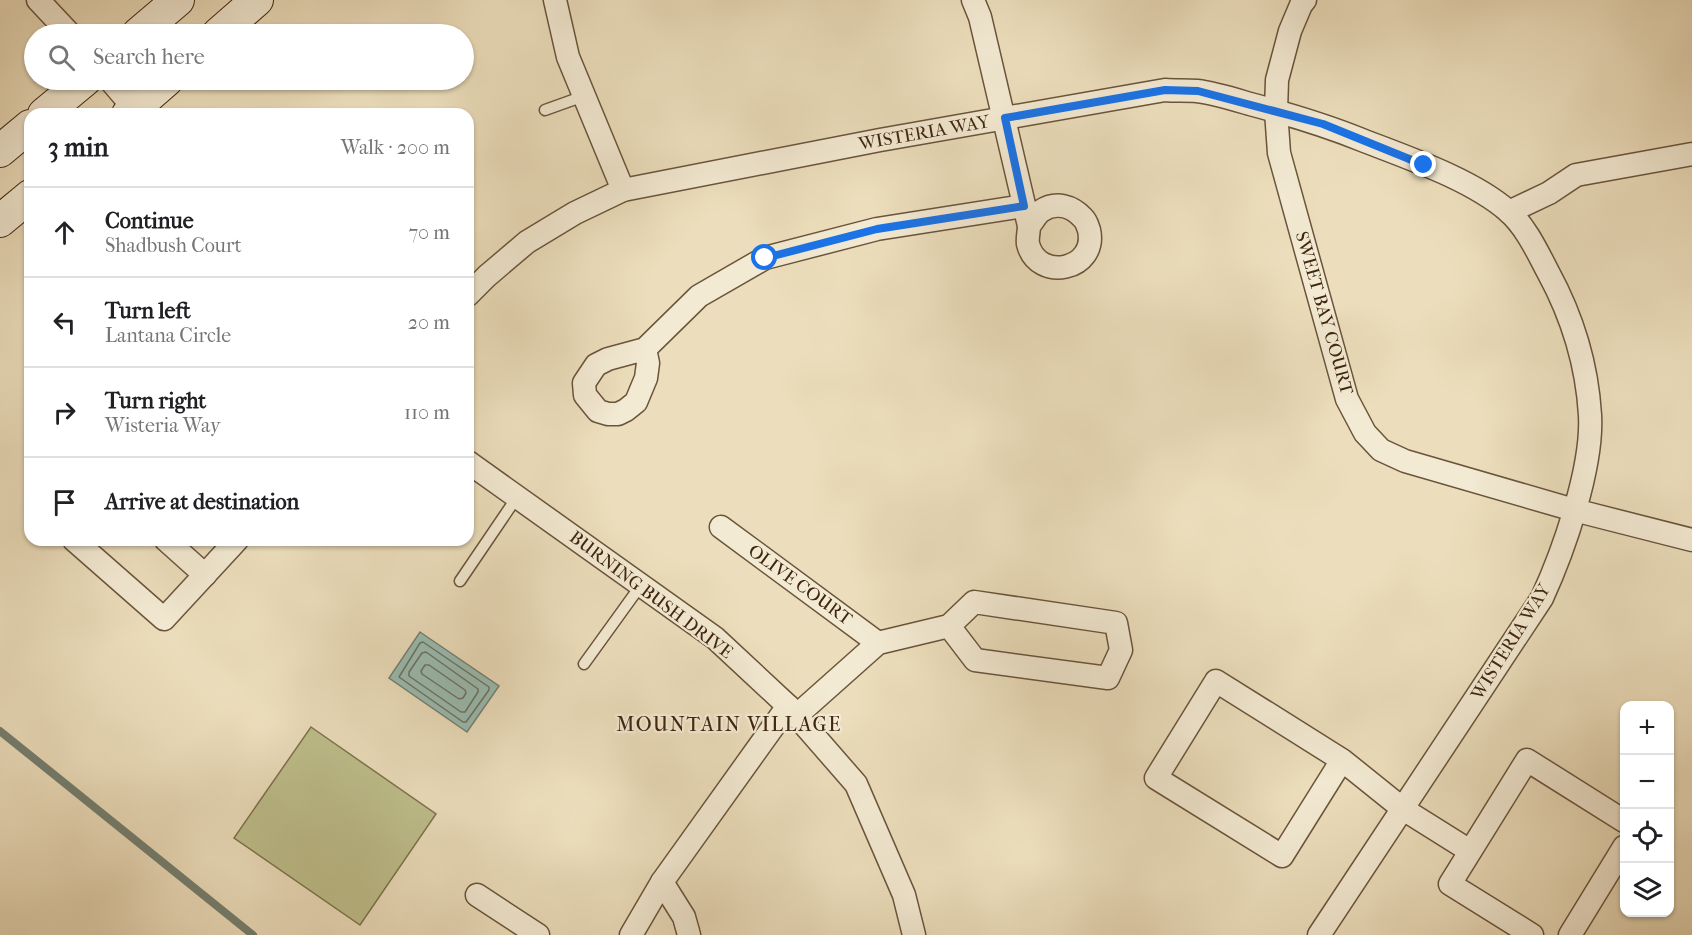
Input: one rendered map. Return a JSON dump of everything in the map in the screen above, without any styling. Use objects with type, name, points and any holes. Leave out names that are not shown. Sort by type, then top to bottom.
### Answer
[{"type":"main road","points":[[150,24],[178,0]]},
{"type":"main road","points":[[229,24],[257,0]]},
{"type":"main road","points":[[51,108],[73,90]]},
{"type":"main road","points":[[138,108],[157,90]]},
{"type":"main road","points":[[0,151],[24,131]]},
{"type":"main road","points":[[0,221],[24,201]]},
{"type":"street","points":[[38,0],[61,24]]},
{"type":"street","points":[[555,0],[568,57],[624,190]]},
{"type":"street","points":[[645,349],[699,296],[765,258],[877,229],[1027,216],[980,17],[973,0]]},
{"type":"street","name":"SWEET BAY COURT","points":[[1295,2],[1277,80],[1276,111],[1279,153],[1347,399],[1365,433],[1381,450],[1405,461],[1574,510],[1692,540]]},
{"type":"street","points":[[118,90],[131,108]]},
{"type":"street","name":"WISTERIA WAY","points":[[474,289],[527,242],[575,213],[624,190],[880,140],[1165,90],[1198,91],[1323,124],[1424,165],[1486,196],[1509,212],[1532,241],[1557,289],[1570,317],[1584,369],[1590,416],[1586,460],[1574,510],[1558,563],[1542,598],[1319,935]]},
{"type":"street","points":[[1509,212],[1549,193],[1576,175],[1692,154]]},
{"type":"street","name":"BURNING BUSH DRIVE","points":[[474,466],[715,638],[792,711],[856,784],[904,895],[914,935]]},
{"type":"street","name":"OLIVE COURT","points":[[721,527],[878,643]]},
{"type":"street","points":[[81,546],[164,620],[232,546]]},
{"type":"street","points":[[173,546],[205,575]]},
{"type":"street","points":[[631,935],[662,882],[792,711],[878,643],[949,626],[974,602],[1116,623],[1121,650],[1108,678],[975,660],[949,626]]},
{"type":"street","points":[[1342,760],[1281,856],[1156,778],[1216,681],[1342,760],[1403,808],[1470,851]]},
{"type":"street","points":[[1532,935],[1450,884],[1527,760],[1620,818]]},
{"type":"street","points":[[1570,935],[1620,854]]},
{"type":"street","points":[[662,882],[684,917],[689,935]]},
{"type":"street","points":[[477,895],[538,935]]},
{"type":"lane","points":[[545,110],[584,96]]},
{"type":"lane","points":[[460,580],[517,497]]},
{"type":"lane","points":[[584,664],[641,585]]},
{"type":"green space","points":[[311,727],[436,814],[360,925],[234,838]]},
{"type":"water","points":[[420,632],[499,686],[467,732],[389,678]]},
{"type":"waterway","points":[[0,731],[253,935]]},
{"type":"district","name":"MOUNTAIN VILLAGE","points":[[729,724]]},
{"type":"route","points":[[765,258],[877,229],[1024,206],[1005,118],[1165,90],[1198,91],[1323,124],[1424,165]]}]
